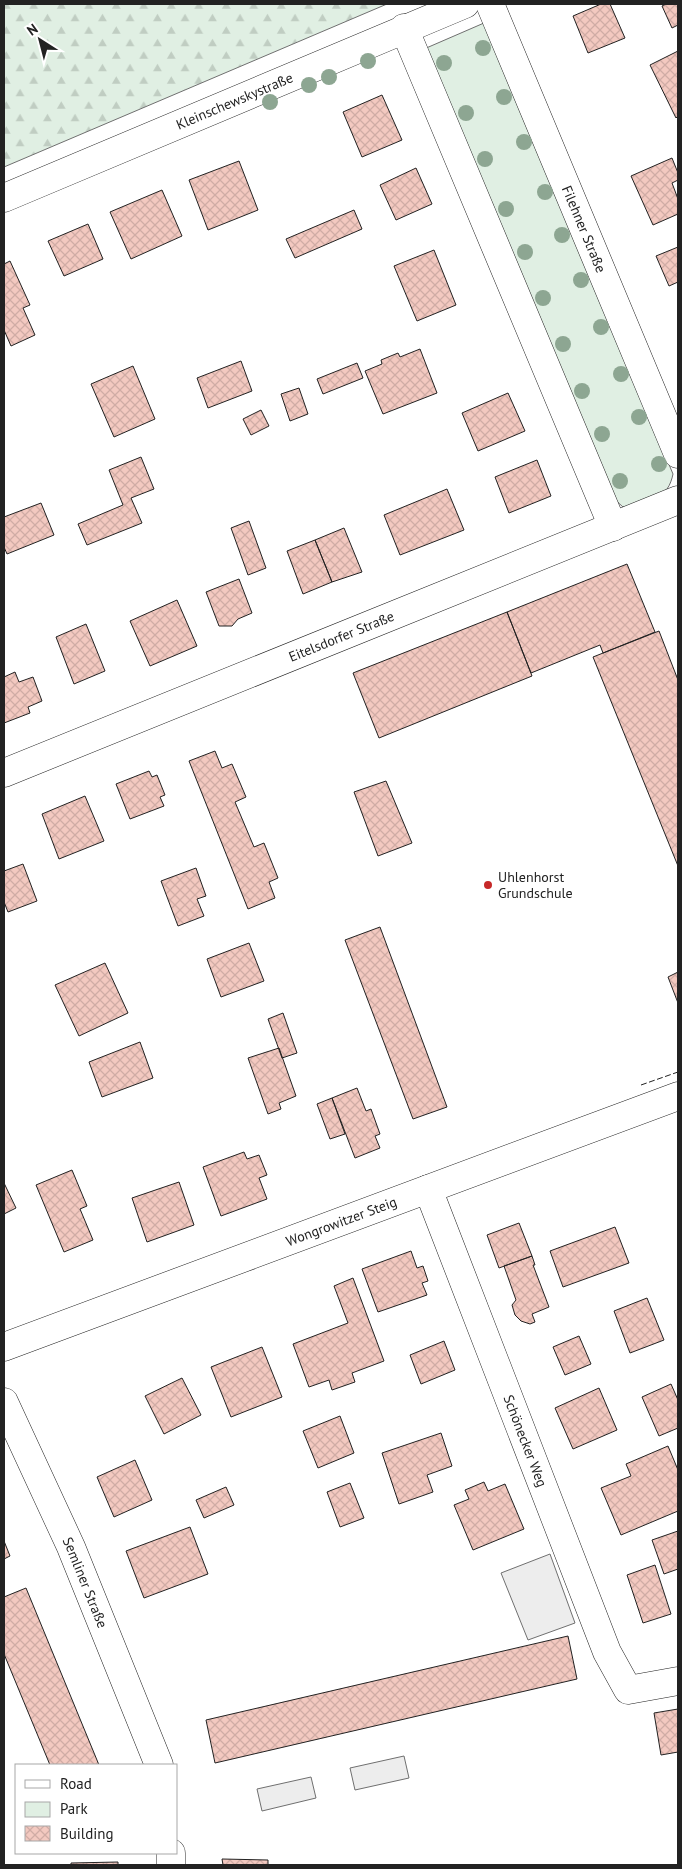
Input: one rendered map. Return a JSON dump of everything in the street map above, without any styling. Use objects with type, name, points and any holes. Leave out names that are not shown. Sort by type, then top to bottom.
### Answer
[{"type":"street","name":"Kleinschewskystraße","points":[[4,198],[404,28],[465,4]]},
{"type":"street","name":"Filehner Straße","points":[[490,4],[678,454]]},
{"type":"street","points":[[404,28],[613,527]]},
{"type":"street","name":"Eitelsdorfer Straße","points":[[4,773],[678,500]]},
{"type":"street","name":"Wongrowitzer Steig","points":[[4,1347],[678,1096]]},
{"type":"street","name":"Schönecker Weg","points":[[428,1189],[607,1652],[628,1690],[678,1681]]},
{"type":"street","name":"Semliner Straße","points":[[4,1402],[71,1547],[159,1764]]},
{"type":"green space","points":[[4,4],[387,4],[4,167]]},
{"type":"green space","points":[[484,23],[673,474],[669,486],[664,492],[640,503],[623,507],[612,497],[424,49]]},
{"type":"shaded area","points":[[550,1554],[575,1623],[528,1640],[501,1573]]},
{"type":"shaded area","points":[[404,1756],[409,1778],[355,1790],[350,1768]]},
{"type":"shaded area","points":[[311,1777],[316,1798],[262,1811],[257,1789]]},
{"type":"building","points":[[601,4],[610,4],[625,38],[588,53],[573,16]]},
{"type":"building","points":[[678,4],[678,25],[672,28],[662,6]]},
{"type":"building","points":[[678,51],[678,116],[676,118],[650,65]]},
{"type":"building","points":[[382,95],[402,140],[362,157],[343,112]]},
{"type":"building","points":[[672,158],[678,173],[678,180],[672,183],[678,199],[678,214],[653,225],[631,176]]},
{"type":"building","points":[[239,161],[258,210],[208,230],[189,180]]},
{"type":"building","points":[[416,168],[432,204],[396,220],[380,185]]},
{"type":"building","points":[[162,190],[182,236],[131,259],[110,212]]},
{"type":"building","points":[[354,210],[362,229],[295,258],[286,239]]},
{"type":"building","points":[[88,224],[103,259],[64,276],[48,241]]},
{"type":"building","points":[[678,247],[678,282],[669,286],[656,256]]},
{"type":"building","points":[[434,250],[456,305],[417,321],[394,266]]},
{"type":"building","points":[[10,261],[30,305],[23,308],[35,335],[11,346],[4,330],[4,264]]},
{"type":"building","points":[[420,349],[437,393],[383,414],[365,371],[382,364],[381,360],[398,353],[400,357]]},
{"type":"building","points":[[241,361],[252,391],[208,408],[197,378]]},
{"type":"building","points":[[357,363],[363,378],[323,394],[317,379]]},
{"type":"building","points":[[133,366],[155,419],[114,437],[91,384]]},
{"type":"building","points":[[299,388],[308,414],[290,421],[281,394]]},
{"type":"building","points":[[508,393],[525,431],[478,451],[462,413]]},
{"type":"building","points":[[261,410],[269,426],[251,435],[243,419]]},
{"type":"building","points":[[141,457],[154,489],[131,498],[142,523],[87,545],[78,524],[123,505],[109,470]]},
{"type":"building","points":[[537,460],[551,496],[509,513],[495,477]]},
{"type":"building","points":[[447,489],[464,530],[400,555],[384,515]]},
{"type":"building","points":[[41,503],[54,535],[7,554],[4,547],[4,517]]},
{"type":"building","points":[[249,521],[266,568],[248,575],[231,528]]},
{"type":"building","points":[[344,528],[362,572],[332,582],[315,540]]},
{"type":"building","points":[[315,540],[332,582],[303,594],[287,551]]},
{"type":"building","points":[[627,564],[655,632],[603,653],[600,645],[531,673],[507,612]]},
{"type":"building","points":[[239,579],[252,613],[238,619],[232,626],[219,626],[206,592]]},
{"type":"building","points":[[177,600],[197,646],[150,666],[130,621]]},
{"type":"building","points":[[507,612],[532,676],[379,738],[353,673]]},
{"type":"building","points":[[86,624],[105,671],[74,684],[56,637]]},
{"type":"building","points":[[659,631],[678,680],[678,866],[593,657]]},
{"type":"building","points":[[15,672],[19,682],[33,677],[42,701],[28,707],[30,713],[4,723],[4,677]]},
{"type":"building","points":[[215,751],[222,768],[232,764],[246,797],[235,802],[254,847],[264,843],[278,878],[269,882],[275,898],[248,909],[189,761]]},
{"type":"building","points":[[149,771],[152,777],[157,775],[165,795],[160,797],[164,806],[130,819],[116,784]]},
{"type":"building","points":[[386,781],[412,843],[378,856],[354,792]]},
{"type":"building","points":[[85,796],[104,841],[59,859],[42,814]]},
{"type":"building","points":[[23,864],[37,901],[8,912],[4,902],[4,871]]},
{"type":"building","points":[[196,868],[206,896],[197,899],[204,916],[178,926],[161,881]]},
{"type":"building","points":[[380,927],[447,1107],[413,1119],[345,940]]},
{"type":"building","points":[[249,943],[264,981],[221,997],[207,959]]},
{"type":"building","points":[[105,963],[128,1013],[79,1036],[55,985]]},
{"type":"building","points":[[678,972],[678,1003],[668,977]]},
{"type":"building","points":[[283,1013],[297,1053],[282,1058],[268,1019]]},
{"type":"building","points":[[140,1042],[153,1078],[102,1097],[89,1062]]},
{"type":"building","points":[[279,1048],[296,1096],[279,1103],[281,1109],[268,1114],[248,1058]]},
{"type":"building","points":[[357,1088],[366,1111],[371,1109],[380,1134],[375,1136],[380,1148],[355,1158],[332,1098]]},
{"type":"building","points":[[332,1098],[345,1134],[330,1139],[317,1104]]},
{"type":"building","points":[[244,1152],[247,1159],[259,1155],[267,1175],[259,1178],[267,1199],[221,1216],[203,1167]]},
{"type":"building","points":[[72,1170],[87,1206],[80,1209],[93,1240],[64,1252],[36,1185]]},
{"type":"building","points":[[179,1182],[194,1225],[147,1242],[132,1198]]},
{"type":"building","points":[[4,1183],[16,1208],[4,1214]]},
{"type":"building","points":[[519,1223],[532,1256],[499,1268],[487,1235]]},
{"type":"building","points":[[615,1227],[629,1263],[563,1287],[550,1251]]},
{"type":"building","points":[[411,1251],[417,1268],[423,1266],[428,1281],[422,1283],[427,1295],[378,1312],[362,1269]]},
{"type":"building","points":[[532,1256],[535,1265],[533,1265],[549,1307],[532,1314],[535,1322],[530,1324],[521,1321],[515,1315],[512,1305],[516,1300],[504,1266]]},
{"type":"building","points":[[353,1278],[384,1361],[352,1373],[355,1382],[332,1390],[329,1380],[309,1387],[293,1344],[348,1323],[334,1286]]},
{"type":"building","points":[[647,1298],[664,1340],[630,1353],[614,1311]]},
{"type":"building","points":[[579,1336],[591,1364],[565,1375],[553,1347]]},
{"type":"building","points":[[444,1341],[455,1370],[421,1384],[410,1355]]},
{"type":"building","points":[[262,1347],[282,1397],[231,1417],[211,1367]]},
{"type":"building","points":[[182,1378],[201,1415],[164,1434],[145,1396]]},
{"type":"building","points":[[671,1384],[678,1400],[678,1428],[659,1436],[642,1397]]},
{"type":"building","points":[[599,1388],[617,1430],[573,1449],[555,1408]]},
{"type":"building","points":[[340,1416],[354,1453],[318,1468],[303,1431]]},
{"type":"building","points":[[441,1433],[452,1466],[427,1475],[433,1492],[399,1504],[382,1453]]},
{"type":"building","points":[[668,1446],[678,1470],[678,1511],[621,1535],[601,1488],[631,1476],[626,1464]]},
{"type":"building","points":[[135,1460],[152,1500],[114,1517],[97,1477]]},
{"type":"building","points":[[484,1482],[488,1491],[505,1484],[524,1529],[473,1550],[454,1505],[469,1499],[465,1490]]},
{"type":"building","points":[[350,1483],[364,1518],[340,1527],[327,1492]]},
{"type":"building","points":[[226,1487],[234,1505],[204,1518],[196,1500]]},
{"type":"building","points":[[190,1527],[208,1574],[144,1598],[126,1551]]},
{"type":"building","points":[[678,1531],[678,1569],[664,1574],[652,1540]]},
{"type":"building","points":[[4,1541],[10,1556],[4,1559]]},
{"type":"building","points":[[655,1565],[671,1614],[643,1623],[627,1575]]},
{"type":"building","points":[[26,1588],[99,1764],[50,1764],[4,1654],[4,1597]]},
{"type":"building","points":[[568,1636],[577,1679],[215,1763],[206,1720]]},
{"type":"building","points":[[678,1709],[678,1752],[661,1755],[654,1713]]},
{"type":"building","points":[[222,1859],[268,1860],[268,1865],[223,1865]]},
{"type":"building","points":[[118,1862],[118,1865],[71,1865],[71,1863]]},
{"type":"fence","points":[[641,1085],[678,1072]]},
{"type":"place","name":"Uhlenhorst Grundschule","points":[[488,885]]}]
